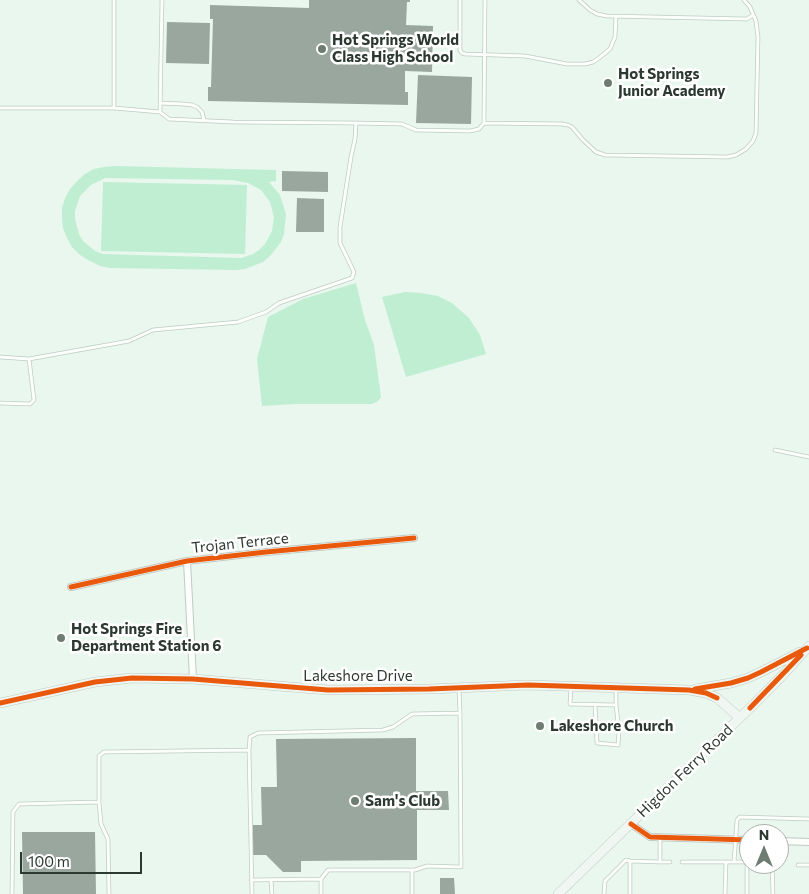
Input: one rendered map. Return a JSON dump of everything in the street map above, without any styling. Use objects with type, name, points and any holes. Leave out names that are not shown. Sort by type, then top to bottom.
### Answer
[{"type":"street","name":"Trojan Terrace","points":[[71,587],[187,561],[414,538]]},
{"type":"street","points":[[187,561],[193,679]]},
{"type":"street","points":[[689,690],[731,683],[748,678],[808,648]]},
{"type":"street","name":"Higdon Ferry Road","points":[[558,894],[740,718],[808,648]]},
{"type":"street","name":"Lakeshore Drive","points":[[0,703],[95,682],[132,678],[193,679],[328,690],[429,689],[528,685],[689,690],[706,693],[717,698],[740,718]]},
{"type":"street","points":[[631,824],[650,837],[739,840]]},
{"type":"street","points":[[789,841],[809,842]]},
{"type":"lane","points":[[114,0],[114,108]]},
{"type":"lane","points":[[160,112],[162,0]]},
{"type":"lane","points":[[460,0],[460,50],[465,54],[525,56],[567,64],[586,64],[593,62],[610,49],[615,37],[616,16]]},
{"type":"lane","points":[[0,108],[114,108],[160,112],[169,119],[402,124],[416,130],[470,131],[479,129],[484,123],[485,0]]},
{"type":"lane","points":[[579,0],[590,10],[607,16],[747,19],[753,14]]},
{"type":"lane","points":[[484,123],[568,125],[596,152],[605,155],[726,157],[736,155],[746,149],[753,141],[756,133],[758,37],[756,21],[750,7],[744,0]]},
{"type":"lane","points":[[160,103],[192,105],[202,112],[204,120]]},
{"type":"lane","points":[[0,358],[29,359],[129,341],[153,330],[238,322],[266,312],[279,303],[352,278],[354,272],[340,243],[340,227],[356,123]]},
{"type":"lane","points":[[0,403],[30,404],[34,400],[29,359]]},
{"type":"lane","points":[[775,450],[809,458]]},
{"type":"lane","points":[[571,686],[570,704],[616,705]]},
{"type":"lane","points":[[321,894],[321,879],[328,870],[415,870],[427,866],[461,867],[459,687]]},
{"type":"lane","points":[[595,705],[598,743],[618,745],[616,688]]},
{"type":"lane","points":[[252,894],[250,737],[258,733],[383,730],[393,727],[412,714],[460,713]]},
{"type":"lane","points":[[109,894],[108,839],[101,824],[99,802],[99,756],[104,752],[249,750]]},
{"type":"lane","points":[[12,894],[13,812],[19,804],[99,802]]},
{"type":"lane","points":[[734,862],[737,820],[740,817],[809,819]]},
{"type":"lane","points":[[660,838],[660,862]]},
{"type":"lane","points":[[604,894],[605,881],[626,860],[670,862]]},
{"type":"lane","points":[[630,861],[630,894]]},
{"type":"lane","points":[[682,862],[739,862]]},
{"type":"lane","points":[[725,894],[726,862]]},
{"type":"lane","points":[[798,865],[809,865]]},
{"type":"lane","points":[[412,870],[412,894]]},
{"type":"lane","points":[[747,894],[748,874]]},
{"type":"lane","points":[[772,874],[773,894]]},
{"type":"lane","points":[[271,879],[272,894]]},
{"type":"lane","points":[[252,880],[321,879]]},
{"type":"green space","points":[[104,167],[276,170],[276,181],[269,182],[280,195],[286,214],[284,234],[281,242],[263,262],[245,269],[111,268],[100,266],[79,254],[72,247],[63,228],[62,208],[70,189],[77,181],[94,169]],"holes":[[[105,178],[233,180],[248,183],[261,190],[270,202],[274,217],[272,231],[265,244],[253,254],[241,258],[103,254],[95,251],[83,241],[79,234],[75,211],[80,196],[91,185]]]},
{"type":"green space","points":[[103,182],[247,185],[245,254],[101,251]]},
{"type":"green space","points":[[356,283],[365,320],[374,345],[381,397],[378,401],[372,404],[262,406],[257,359],[268,317],[303,299]]},
{"type":"green space","points":[[405,292],[438,296],[452,303],[469,318],[480,335],[486,354],[406,377],[382,297]]},
{"type":"building","name":"Hot Springs World Class High School","points":[[309,0],[410,0],[410,2],[407,2],[406,25],[433,26],[432,72],[405,71],[405,92],[408,92],[408,105],[208,101],[208,87],[211,87],[213,19],[210,19],[210,5],[309,8]]},
{"type":"building","points":[[167,22],[210,23],[209,64],[166,63]]},
{"type":"building","points":[[418,75],[472,77],[471,124],[416,123]]},
{"type":"building","points":[[282,171],[328,172],[328,192],[282,191]]},
{"type":"building","points":[[297,198],[324,199],[324,232],[296,232]]},
{"type":"building","name":"Sam's Club","points":[[416,738],[416,791],[448,791],[449,810],[417,810],[417,860],[301,861],[301,872],[283,872],[266,855],[253,855],[253,825],[262,825],[261,787],[277,787],[276,739]]},
{"type":"building","points":[[22,832],[95,832],[96,894],[23,894]]},
{"type":"building","points":[[440,878],[454,878],[455,894],[440,894]]},
{"type":"cycle path","points":[[71,587],[187,561],[414,538]]},
{"type":"cycle path","points":[[695,689],[748,678],[807,648]]},
{"type":"cycle path","points":[[750,708],[801,655]]},
{"type":"cycle path","points":[[0,703],[95,682],[132,678],[193,679],[328,690],[429,689],[528,685],[689,690],[706,693],[717,698]]},
{"type":"cycle path","points":[[631,824],[650,837],[739,840]]},
{"type":"place","name":"Hot Springs World Class High School","points":[[322,49]]},
{"type":"place","name":"Hot Springs Junior Academy","points":[[608,83]]},
{"type":"place","name":"Hot Springs Fire Department Station 6","points":[[61,638]]},
{"type":"place","name":"Lakeshore Church","points":[[540,726]]},
{"type":"place","name":"Sam's Club","points":[[355,801]]}]
